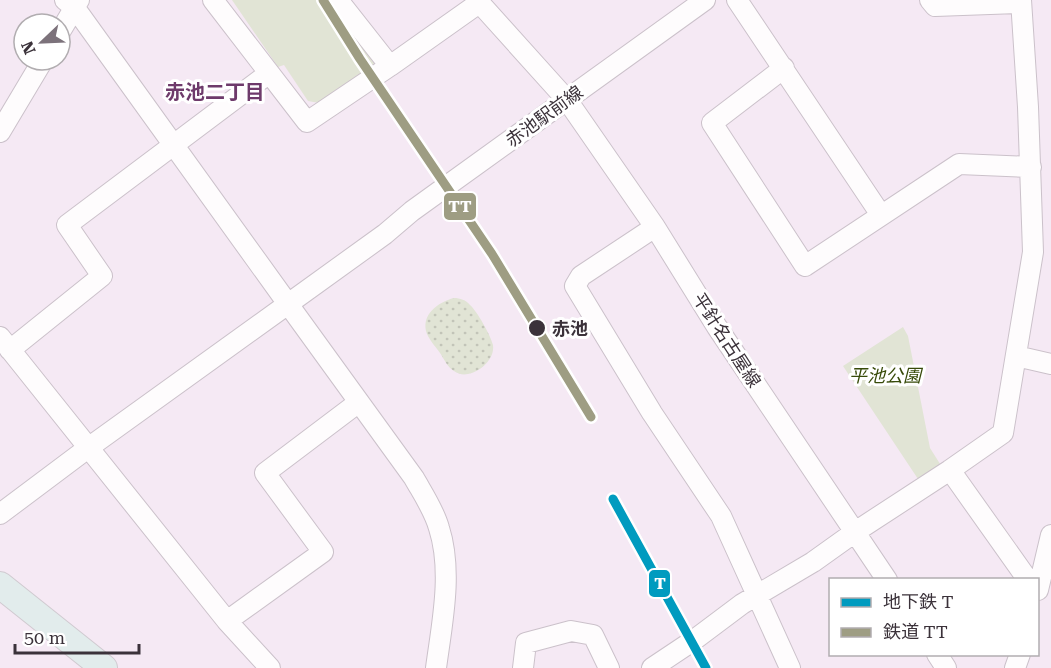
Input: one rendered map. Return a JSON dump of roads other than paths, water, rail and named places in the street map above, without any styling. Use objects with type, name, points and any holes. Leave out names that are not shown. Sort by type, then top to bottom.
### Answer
[{"type":"main road","points":[[0,585],[104,668]]},
{"type":"street","points":[[213,0],[307,122],[390,66],[478,1]]},
{"type":"street","points":[[338,0],[390,66]]},
{"type":"street","name":"赤池駅前線","points":[[0,514],[385,234],[412,211],[705,0]]},
{"type":"street","points":[[737,0],[881,215]]},
{"type":"street","points":[[652,668],[742,604],[813,562],[1003,433],[1033,252],[1031,167],[1021,2],[935,6],[930,0]]},
{"type":"street","name":"平針名古屋線","points":[[478,1],[567,100],[655,227],[717,327],[886,578]]},
{"type":"street","points":[[73,3],[414,478],[428,502],[440,529],[445,555],[445,581],[436,668]]},
{"type":"street","points":[[784,68],[712,123],[805,266],[959,164],[1031,167]]},
{"type":"street","points":[[0,132],[36,72]]},
{"type":"street","points":[[268,74],[67,225],[102,276],[5,344],[227,621],[270,668]]},
{"type":"street","points":[[655,227],[581,276],[575,286],[652,413],[720,516],[790,668]]},
{"type":"street","points":[[1016,356],[1051,364]]},
{"type":"street","points":[[227,621],[323,552],[265,473],[359,402]]},
{"type":"street","points":[[950,471],[1027,578]]},
{"type":"street","points":[[1039,587],[1051,535]]},
{"type":"street","points":[[523,668],[526,643],[571,632],[593,635],[609,668]]},
{"type":"metro line","name":"T","points":[[613,499],[706,668]]},
{"type":"rail line","name":"TT","points":[[323,0],[360,59],[492,254],[591,417]]},
{"type":"place","name":"赤池","points":[[537,328]]},
{"type":"district","name":"赤池二丁目","points":[[215,92]]},
{"type":"park label","name":"平池公園","points":[[885,375]]}]
